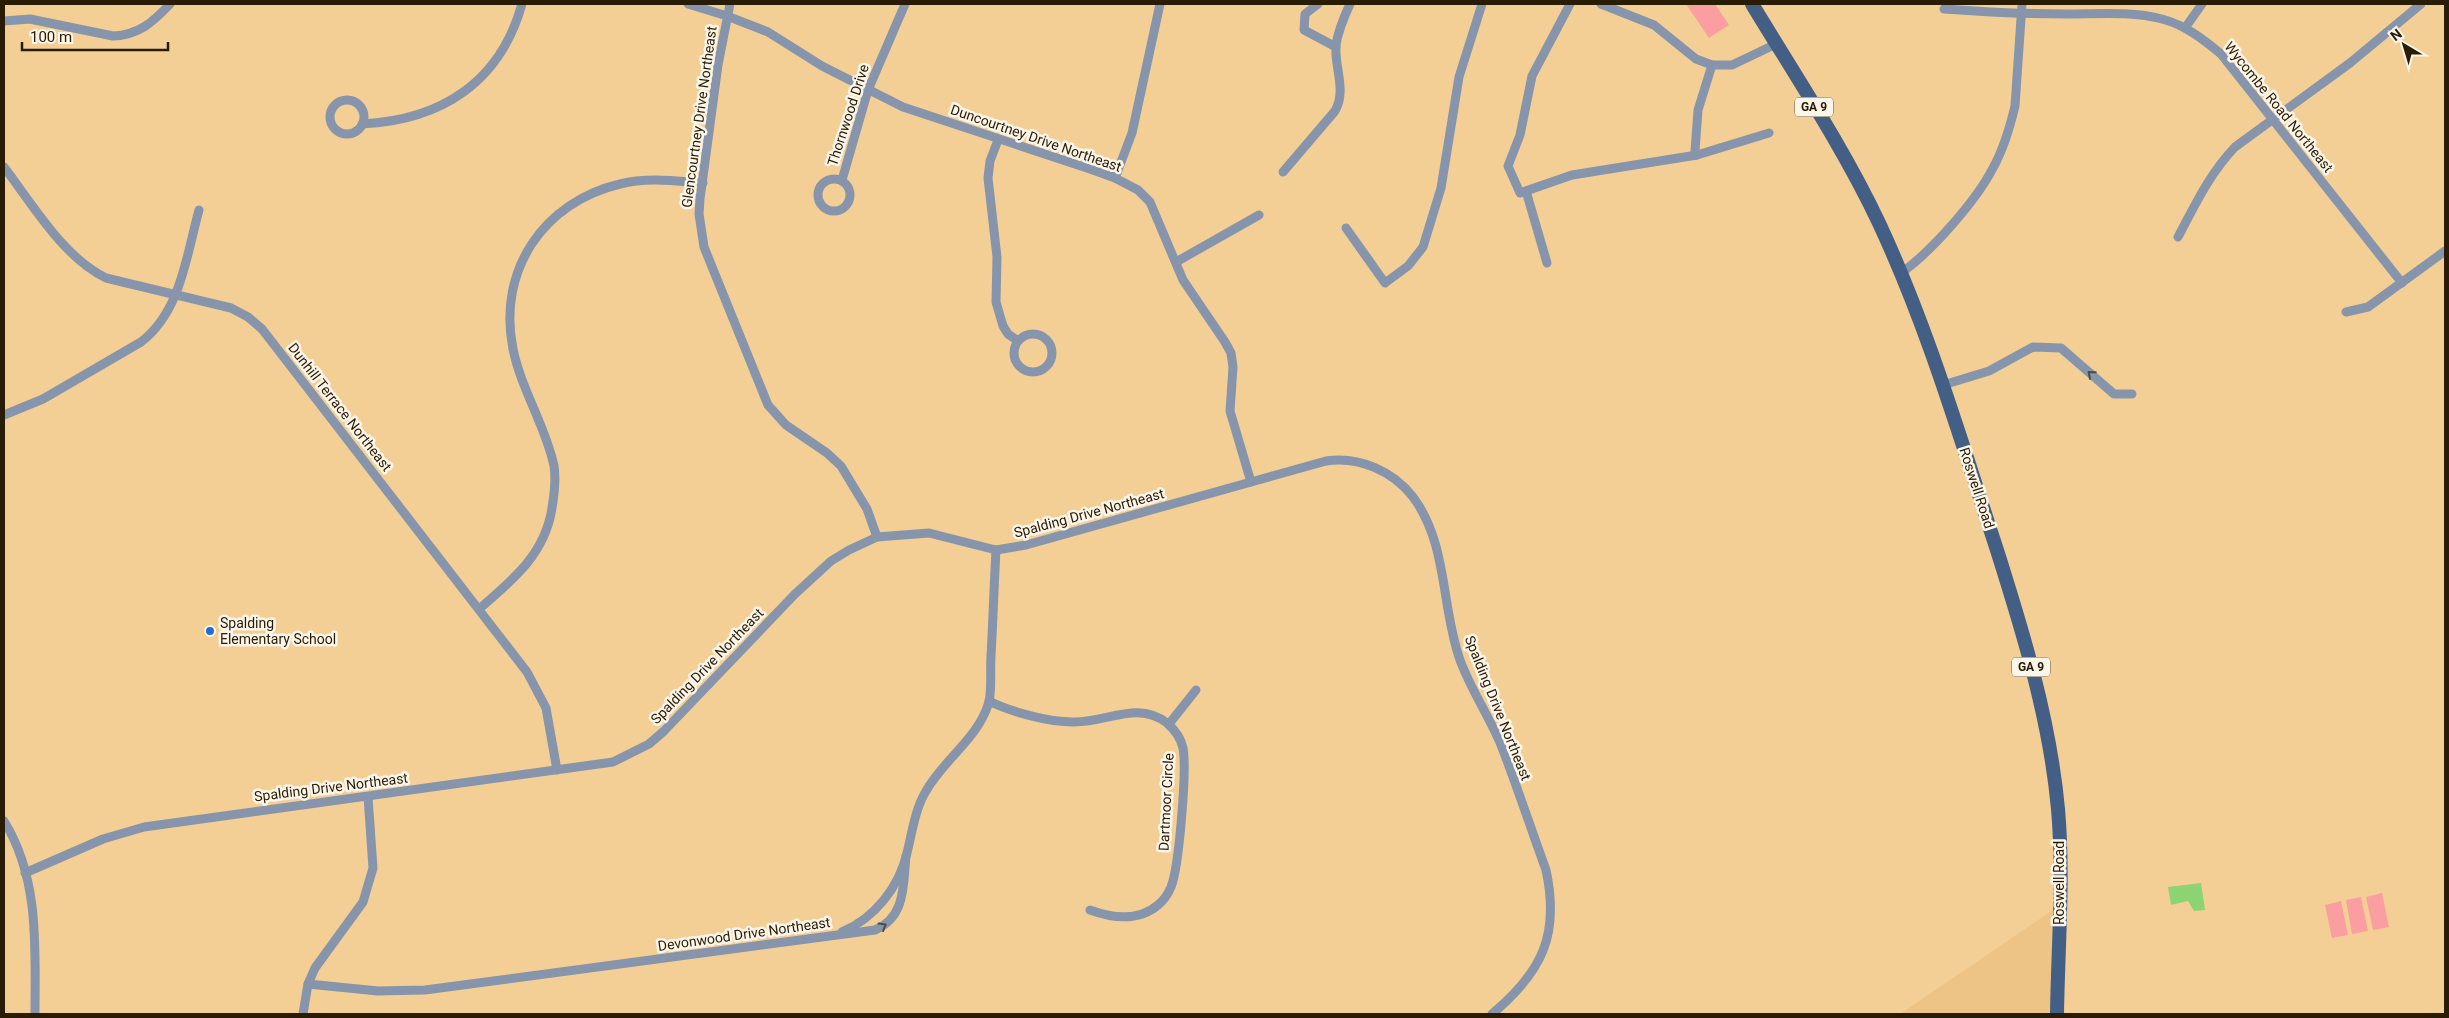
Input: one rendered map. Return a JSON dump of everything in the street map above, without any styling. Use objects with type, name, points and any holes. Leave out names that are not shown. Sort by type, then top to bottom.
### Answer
[{"type":"main road","name":"Roswell Road","points":[[1752,4],[1848,162],[1873,211],[1901,273],[1943,384],[1986,513],[2040,701],[2053,768],[2058,810],[2060,874],[2057,1014]]},
{"type":"street","points":[[4,21],[30,19],[113,36],[126,35],[149,25],[170,4]]},
{"type":"street","points":[[362,124],[414,117],[458,96],[482,76],[502,54],[515,29],[522,4]]},
{"type":"street","name":"Duncourtney Drive Northeast","points":[[688,4],[727,16],[768,32],[822,66],[868,90],[921,114],[1115,178],[1138,190],[1150,202],[1183,280],[1231,353],[1233,367],[1230,411],[1251,482]]},
{"type":"street","name":"Glencourtney Drive Northeast","points":[[730,4],[699,214],[704,247],[768,405],[786,425],[827,453],[840,466],[867,509],[877,537]]},
{"type":"street","name":"Thornwood Drive","points":[[842,180],[868,90],[905,4]]},
{"type":"street","points":[[1115,178],[1132,133],[1160,4]]},
{"type":"street","points":[[1318,4],[1305,14],[1304,30],[1336,47]]},
{"type":"street","points":[[1283,172],[1335,111],[1340,102],[1336,47],[1340,28],[1350,4]]},
{"type":"street","points":[[1346,228],[1385,283],[1408,266],[1422,247],[1441,188],[1459,77],[1482,4]]},
{"type":"street","points":[[1570,4],[1532,76],[1520,135],[1508,166],[1520,193],[1572,175],[1697,155],[1769,133]]},
{"type":"street","points":[[1601,4],[1654,25],[1696,59],[1712,65],[1732,65],[1776,44]]},
{"type":"street","points":[[1901,273],[1918,261],[1929,249],[1976,194],[1993,168],[2012,121],[2015,106],[2022,4]]},
{"type":"street","points":[[2185,28],[2202,4]]},
{"type":"street","points":[[2178,237],[2219,163],[2235,147],[2365,51],[2421,4]]},
{"type":"street","name":"Wycombe Road Northeast","points":[[1944,10],[2022,14],[2142,14],[2164,19],[2204,39],[2221,54],[2402,283]]},
{"type":"street","points":[[1697,155],[1695,151],[1698,110],[1712,65]]},
{"type":"street","points":[[998,140],[990,161],[988,178],[997,257],[996,302],[1003,326],[1008,334],[1018,342]]},
{"type":"street","name":"Dunhill Terrace Northeast","points":[[4,167],[68,250],[91,271],[106,278],[231,308],[248,317],[262,329],[527,672],[540,693],[550,724],[557,770]]},
{"type":"street","points":[[479,609],[516,577],[531,561],[545,535],[552,508],[553,464],[518,367],[510,332],[512,292],[525,254],[540,232],[556,215],[577,200],[598,190],[622,183],[646,180],[703,183]]},
{"type":"street","points":[[1526,191],[1547,263]]},
{"type":"street","points":[[4,415],[44,399],[141,342],[163,322],[176,295],[200,210]]},
{"type":"street","points":[[1176,262],[1259,215]]},
{"type":"street","points":[[2346,312],[2368,307],[2445,251]]},
{"type":"street","points":[[1034,334],[1045,338],[1052,354],[1048,365],[1038,372],[1026,371],[1021,368],[1014,359],[1018,342],[1028,335],[1034,334]]},
{"type":"street","points":[[1943,384],[1990,371],[2033,347],[2061,348],[2114,394],[2132,394]]},
{"type":"street","name":"Spalding Drive Northeast","points":[[25,874],[103,840],[144,827],[613,762],[649,744],[664,731],[795,594],[831,561],[877,537],[929,533],[996,550],[1057,538],[1326,462],[1349,460],[1366,464],[1384,472],[1400,483],[1413,497],[1425,518],[1438,559],[1452,633],[1460,659],[1500,744],[1546,870],[1551,891],[1552,913],[1541,957],[1531,976],[1516,994],[1492,1014]]},
{"type":"street","name":"Devonwood Drive Northeast","points":[[308,984],[378,991],[426,990],[836,936],[861,922],[880,905],[895,884],[906,856],[914,822],[925,792],[940,770],[970,738],[989,701],[996,550]]},
{"type":"street","points":[[1168,724],[1196,690]]},
{"type":"street","name":"Dartmoor Circle","points":[[989,701],[1000,707],[1059,721],[1089,721],[1140,711],[1155,715],[1168,724],[1180,738],[1184,756],[1180,828],[1171,888],[1159,905],[1139,916],[1120,917],[1090,910]]},
{"type":"street","points":[[303,1014],[308,984],[316,968],[363,902],[373,868],[368,797]]},
{"type":"street","points":[[4,821],[17,848],[25,874],[35,929],[35,1014]]},
{"type":"street","points":[[836,936],[875,930],[893,919],[901,903],[906,856]]},
{"type":"shaded area","points":[[1686,4],[1715,4],[1729,25],[1709,38]]},
{"type":"shaded area","points":[[2201,883],[2205,910],[2194,911],[2188,901],[2171,905],[2168,887]]},
{"type":"shaded area","points":[[2382,893],[2389,927],[2373,930],[2366,897]]},
{"type":"shaded area","points":[[2361,897],[2368,931],[2352,934],[2346,900]]},
{"type":"shaded area","points":[[2341,901],[2348,935],[2332,938],[2325,905]]},
{"type":"shaded area","points":[[2056,908],[2057,1014],[1900,1014],[2019,933]]},
{"type":"place","name":"Spalding Elementary School","points":[[210,631]]}]
